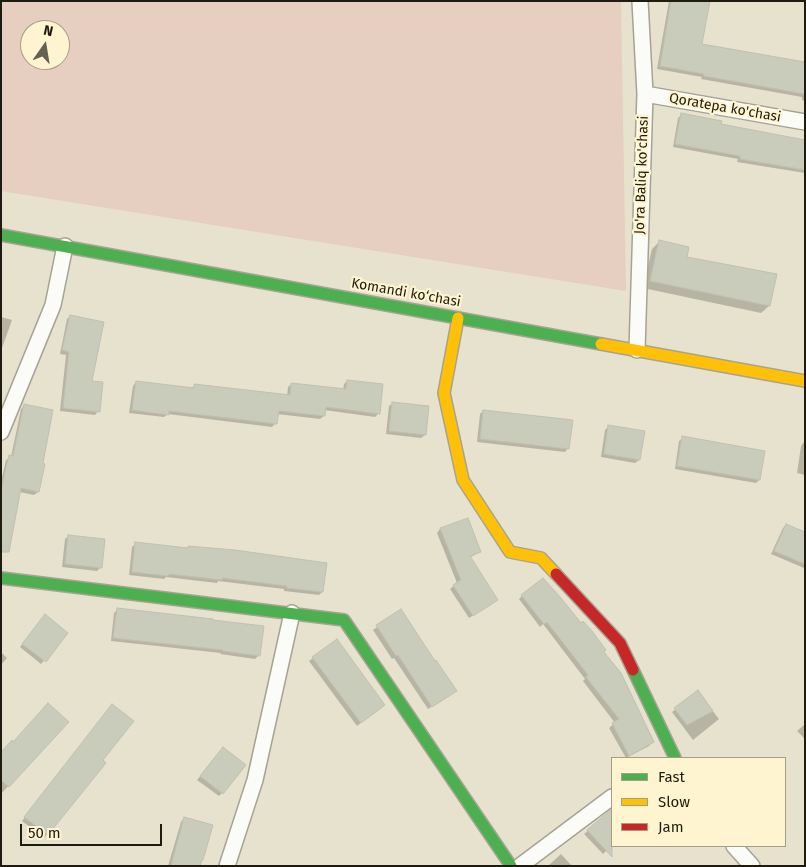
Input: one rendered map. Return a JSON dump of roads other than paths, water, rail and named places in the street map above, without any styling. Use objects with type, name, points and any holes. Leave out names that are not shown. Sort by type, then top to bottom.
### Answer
[{"type":"street","name":"Jo'ra Baliq ko'chasi","points":[[637,350],[645,94],[640,1]]},
{"type":"street","name":"Qoratepa ko'chasi","points":[[645,94],[805,122]]},
{"type":"street","name":"Komandi ko‘chasi","points":[[1,235],[805,381]]},
{"type":"street","points":[[1,432],[53,305],[65,246]]},
{"type":"street","points":[[458,318],[444,393],[463,480],[510,552],[541,558],[620,643],[675,757]]},
{"type":"street","points":[[1,578],[344,620],[511,866]]},
{"type":"street","points":[[227,866],[255,780],[292,613]]},
{"type":"street","points":[[520,866],[611,797]]},
{"type":"street","points":[[735,847],[752,866]]}]
